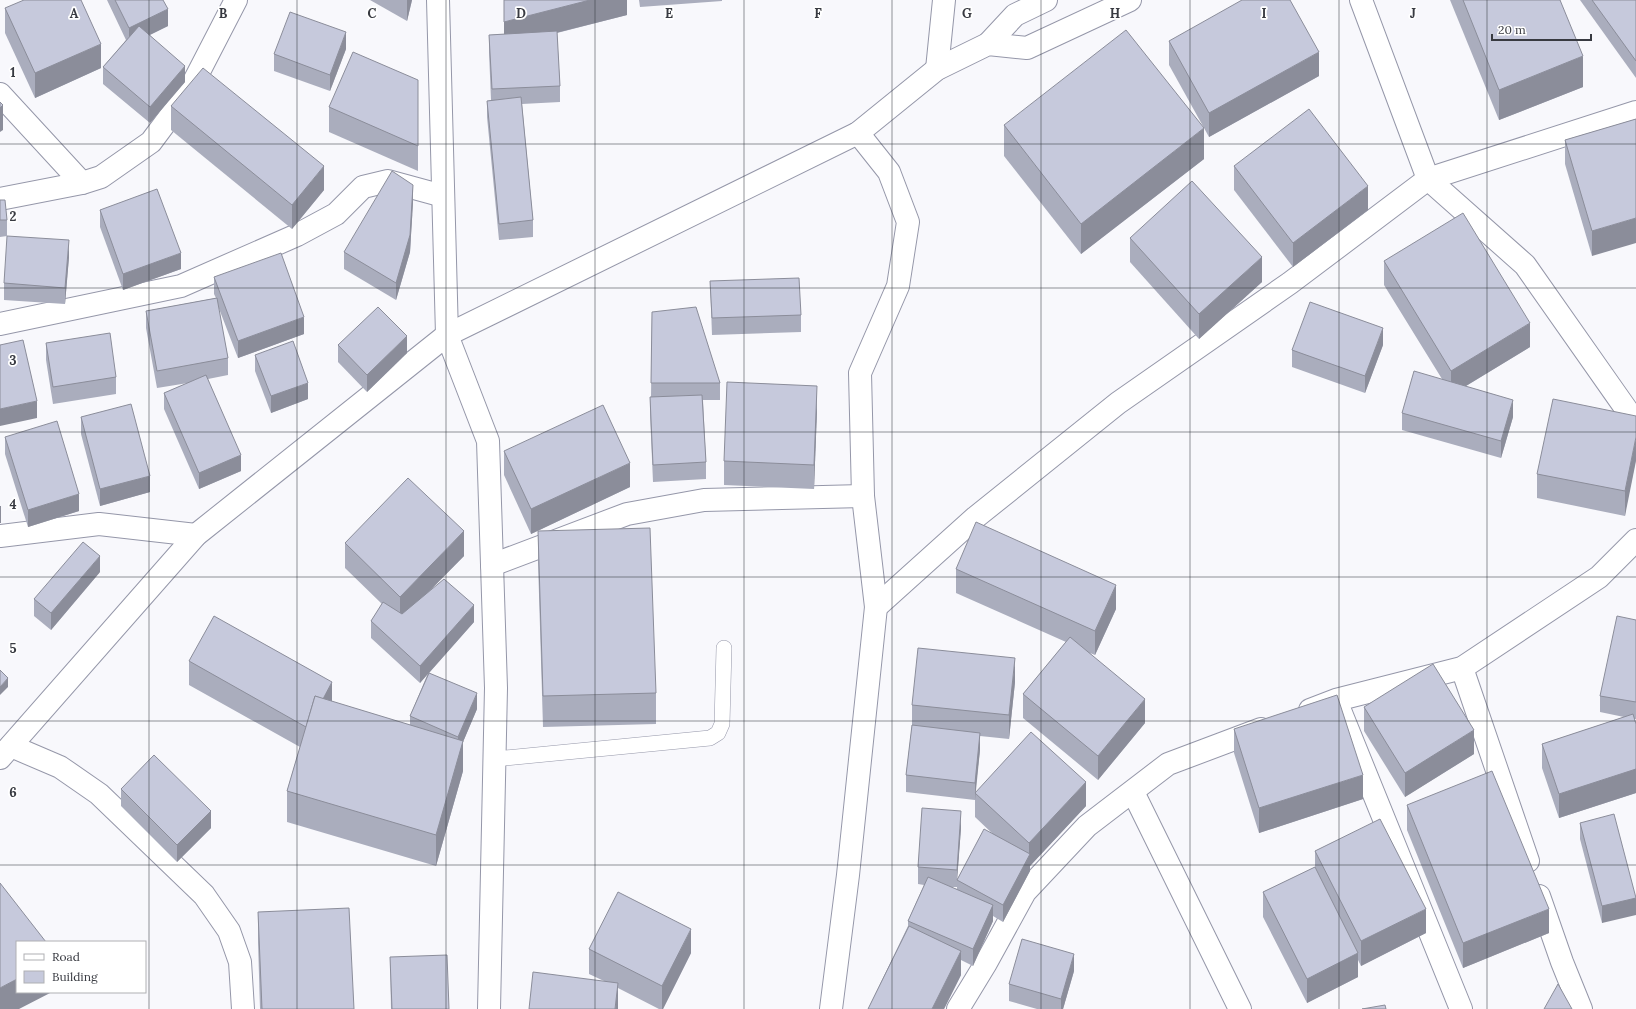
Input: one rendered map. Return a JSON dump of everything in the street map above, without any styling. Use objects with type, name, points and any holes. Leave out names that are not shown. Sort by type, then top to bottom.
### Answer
[{"type":"street","points":[[0,199],[82,183],[101,177],[151,142],[189,91],[236,0]]},
{"type":"street","points":[[438,0],[447,335],[488,441],[496,688],[489,1009]]},
{"type":"street","points":[[937,69],[944,0]]},
{"type":"street","points":[[243,1009],[240,962],[229,931],[204,895],[99,794],[60,767],[6,752],[196,535],[447,335],[858,133],[937,69],[988,44],[1015,15],[1046,0]]},
{"type":"street","points":[[988,44],[1027,48],[1130,0]]},
{"type":"street","points":[[1361,0],[1428,179],[1525,265],[1636,423]]},
{"type":"street","points":[[0,94],[82,183]]},
{"type":"street","points":[[876,607],[976,517],[1118,403],[1290,283],[1428,179],[1636,112]]},
{"type":"street","points":[[831,1009],[848,875],[876,607],[863,496],[860,373],[898,286],[908,222],[889,172],[858,133]]},
{"type":"street","points":[[0,324],[181,286],[304,232],[336,214],[363,187],[388,182],[443,196]]},
{"type":"street","points":[[492,565],[627,514],[704,500],[863,496]]},
{"type":"street","points":[[0,536],[99,524],[196,535]]},
{"type":"street","points":[[958,1009],[986,963],[1025,892],[1087,826],[1168,764],[1336,700],[1462,668],[1599,577],[1636,540]]},
{"type":"street","points":[[1462,668],[1562,962],[1581,1009]]},
{"type":"street","points":[[1336,700],[1461,1009]]},
{"type":"street","points":[[1133,792],[1240,1009]]},
{"type":"lane","points":[[495,759],[710,738],[718,733],[722,724],[724,648]]},
{"type":"building","points":[[24,0],[81,0],[101,44],[35,73],[5,8]]},
{"type":"building","points":[[115,0],[163,0],[168,9],[129,28]]},
{"type":"building","points":[[504,0],[590,0],[504,22]]},
{"type":"building","points":[[1242,0],[1290,0],[1319,52],[1209,113],[1169,41]]},
{"type":"building","points":[[1463,0],[1560,0],[1583,56],[1499,90]]},
{"type":"building","points":[[1592,0],[1636,0],[1636,61]]},
{"type":"building","points":[[290,12],[346,32],[330,75],[274,54]]},
{"type":"building","points":[[139,26],[185,66],[150,107],[103,67]]},
{"type":"building","points":[[1126,30],[1204,128],[1081,224],[1004,125]]},
{"type":"building","points":[[557,31],[560,86],[492,89],[489,35]]},
{"type":"building","points":[[353,52],[418,80],[418,146],[329,107]]},
{"type":"building","points":[[203,68],[324,166],[292,205],[171,106]]},
{"type":"building","points":[[521,97],[533,220],[499,224],[487,101]]},
{"type":"building","points":[[1309,109],[1368,186],[1293,243],[1234,166]]},
{"type":"building","points":[[1636,119],[1636,218],[1592,231],[1565,140]]},
{"type":"building","points":[[392,171],[413,185],[410,235],[396,283],[344,252]]},
{"type":"building","points":[[1192,181],[1262,257],[1199,314],[1130,238]]},
{"type":"building","points":[[157,189],[181,253],[123,274],[100,210]]},
{"type":"building","points":[[0,200],[5,200],[7,220],[0,220]]},
{"type":"building","points":[[1463,213],[1530,323],[1451,371],[1384,261]]},
{"type":"building","points":[[7,236],[69,240],[65,288],[4,283]]},
{"type":"building","points":[[281,253],[304,317],[238,341],[214,277]]},
{"type":"building","points":[[799,278],[801,315],[712,318],[710,281]]},
{"type":"building","points":[[217,298],[228,358],[157,371],[146,311]]},
{"type":"building","points":[[1310,302],[1383,328],[1365,376],[1292,350]]},
{"type":"building","points":[[378,307],[407,336],[367,375],[338,345]]},
{"type":"building","points":[[696,307],[720,383],[651,383],[652,312]]},
{"type":"building","points":[[110,333],[116,377],[53,387],[46,343]]},
{"type":"building","points":[[23,340],[37,401],[0,409],[0,345]]},
{"type":"building","points":[[293,341],[308,383],[271,396],[255,355]]},
{"type":"building","points":[[1414,371],[1513,400],[1501,441],[1402,413]]},
{"type":"building","points":[[206,375],[241,455],[199,473],[164,393]]},
{"type":"building","points":[[727,382],[817,386],[814,465],[724,461]]},
{"type":"building","points":[[702,395],[706,462],[653,465],[650,397]]},
{"type":"building","points":[[1553,399],[1636,416],[1636,437],[1625,491],[1537,474]]},
{"type":"building","points":[[131,404],[150,476],[100,489],[81,417]]},
{"type":"building","points":[[603,405],[630,463],[531,509],[504,451]]},
{"type":"building","points":[[57,421],[79,494],[28,510],[5,437]]},
{"type":"building","points":[[408,478],[464,531],[400,597],[345,543]]},
{"type":"building","points":[[976,522],[1116,585],[1095,631],[956,569]]},
{"type":"building","points":[[650,528],[656,693],[543,696],[538,531]]},
{"type":"building","points":[[83,542],[100,556],[51,613],[34,599]]},
{"type":"building","points":[[444,579],[474,605],[420,666],[371,621],[383,602],[402,614]]},
{"type":"building","points":[[214,616],[332,682],[323,699],[315,696],[306,727],[189,661]]},
{"type":"building","points":[[1617,616],[1636,620],[1636,702],[1600,696]]},
{"type":"building","points":[[1070,637],[1145,699],[1098,756],[1023,694]]},
{"type":"building","points":[[918,648],[1015,658],[1009,715],[912,705]]},
{"type":"building","points":[[1433,664],[1474,730],[1405,773],[1364,707]]},
{"type":"building","points":[[0,670],[8,678],[0,687]]},
{"type":"building","points":[[429,673],[477,693],[458,737],[410,716]]},
{"type":"building","points":[[1337,695],[1363,775],[1259,808],[1234,729]]},
{"type":"building","points":[[315,696],[463,741],[436,835],[287,791]]},
{"type":"building","points":[[1633,714],[1636,724],[1636,769],[1559,794],[1542,744]]},
{"type":"building","points":[[912,725],[980,733],[975,783],[906,775]]},
{"type":"building","points":[[1031,732],[1086,782],[1029,843],[975,793]]},
{"type":"building","points":[[154,755],[211,811],[177,845],[121,789]]},
{"type":"building","points":[[1492,771],[1549,909],[1463,943],[1407,805]]},
{"type":"building","points":[[922,808],[961,811],[957,870],[918,867]]},
{"type":"building","points":[[1614,814],[1636,898],[1602,906],[1580,823]]},
{"type":"building","points":[[1380,819],[1426,909],[1361,941],[1315,851]]},
{"type":"building","points":[[984,829],[1030,854],[1003,905],[957,880]]},
{"type":"building","points":[[1315,867],[1358,953],[1307,979],[1263,892]]},
{"type":"building","points":[[928,877],[993,905],[973,949],[908,921]]},
{"type":"building","points":[[0,883],[45,941],[16,941],[16,980],[0,988]]},
{"type":"building","points":[[618,892],[691,929],[662,986],[589,949]]},
{"type":"building","points":[[349,908],[354,1009],[262,1009],[258,912]]},
{"type":"building","points":[[909,926],[961,951],[932,1009],[868,1009]]},
{"type":"building","points":[[1022,939],[1074,954],[1061,999],[1009,984]]},
{"type":"building","points":[[447,955],[449,1009],[392,1009],[390,957]]},
{"type":"building","points":[[533,972],[618,983],[615,1009],[529,1009]]},
{"type":"building","points":[[1558,984],[1572,1009],[1544,1009]]},
{"type":"building","points":[[1385,1005],[1386,1009],[1362,1009]]}]
